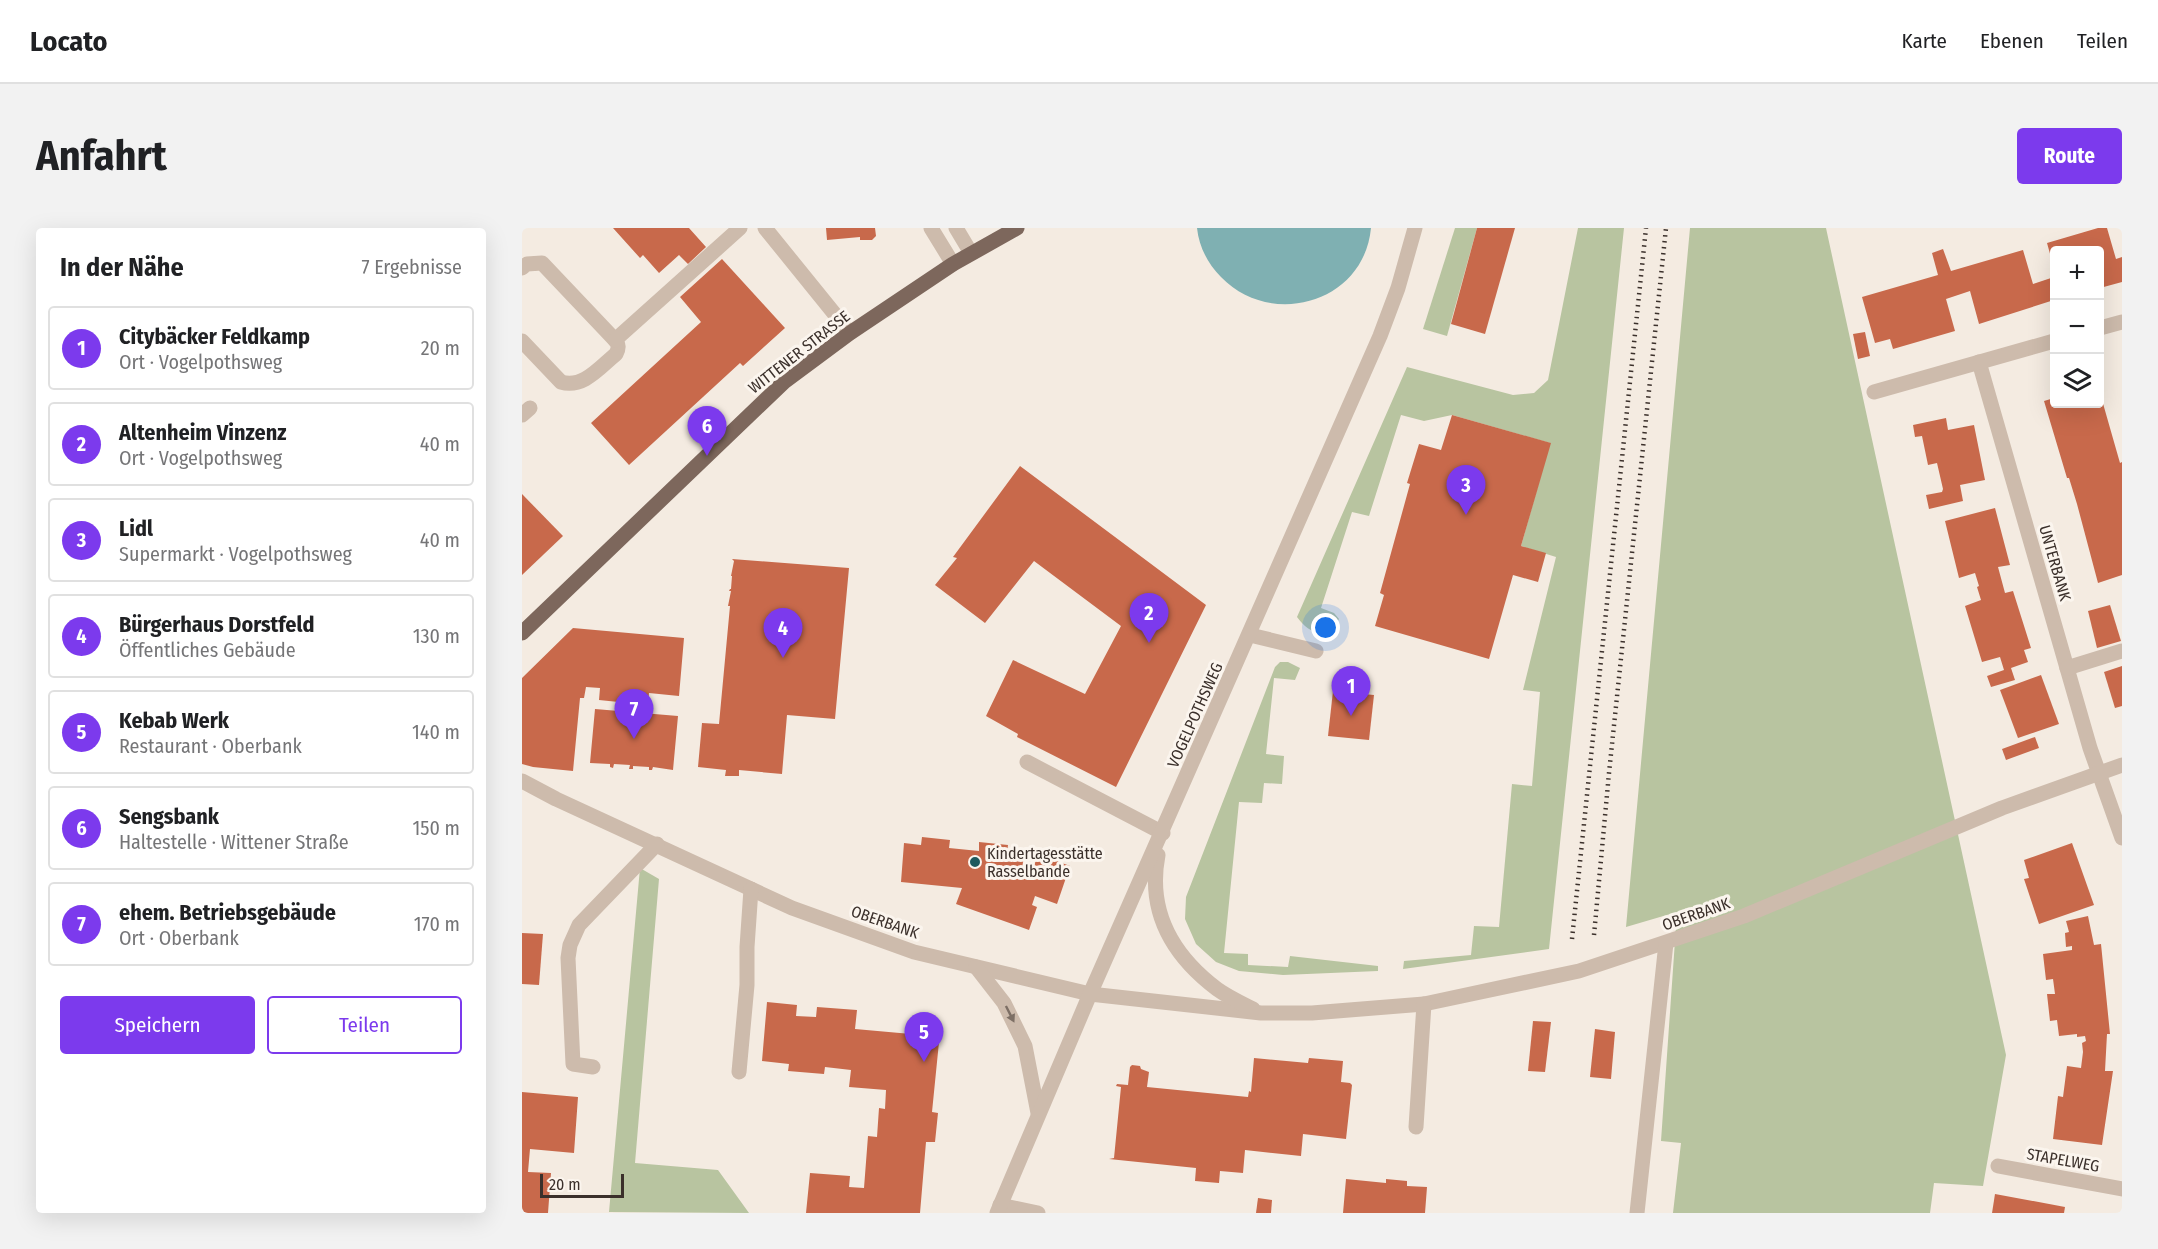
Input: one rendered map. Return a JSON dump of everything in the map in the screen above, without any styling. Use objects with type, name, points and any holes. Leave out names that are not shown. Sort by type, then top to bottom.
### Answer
[{"type":"main road","name":"WITTENER STRASSE","points":[[522,633],[784,382],[850,333],[953,264],[1017,228]]},
{"type":"street","points":[[615,340],[740,228]]},
{"type":"street","points":[[765,228],[850,333]]},
{"type":"street","points":[[931,228],[953,264]]},
{"type":"street","points":[[956,228],[971,253]]},
{"type":"street","name":"VOGELPOTHSWEG","points":[[998,1209],[1090,993],[1162,835],[1384,328],[1415,228]]},
{"type":"street","points":[[522,268],[527,264],[542,263],[618,345],[616,354],[579,384],[570,385],[561,382],[522,341]]},
{"type":"street","points":[[2104,327],[2122,322]]},
{"type":"street","points":[[1874,392],[2050,342]]},
{"type":"street","name":"UNTERBANK","points":[[1979,362],[2098,772]]},
{"type":"street","points":[[1250,635],[1316,651]]},
{"type":"street","points":[[2067,668],[2122,651]]},
{"type":"street","points":[[1027,762],[1162,835]]},
{"type":"street","name":"OBERBANK","points":[[524,787],[657,844],[792,908],[914,952],[1090,993],[1261,1013],[1312,1013],[1424,1004],[1579,971],[1666,944],[1744,916],[2002,808],[2122,765]]},
{"type":"street","points":[[2098,772],[2122,838]]},
{"type":"street","name":"OBERBANK","points":[[1162,835],[1156,876],[1156,900],[1163,925],[1172,944],[1190,967],[1219,990],[1261,1013]]},
{"type":"street","points":[[593,1067],[573,1064],[568,958],[570,945],[579,925],[657,844]]},
{"type":"street","points":[[739,1072],[747,985],[751,889]]},
{"type":"street","points":[[1637,1213],[1666,944]]},
{"type":"street","points":[[976,967],[1004,1003],[1025,1046],[1038,1114]]},
{"type":"street","points":[[1416,1127],[1424,1004]]},
{"type":"street","name":"STAPELWEG","points":[[1998,1166],[2122,1189]]},
{"type":"street","points":[[998,1209],[1038,1213]]},
{"type":"green space","points":[[1455,228],[1477,228],[1447,336],[1423,329]]},
{"type":"green space","points":[[1578,228],[1624,228],[1549,949],[1403,969],[1404,961],[1471,955],[1474,926],[1499,927],[1512,784],[1532,786],[1540,692],[1523,690],[1556,557],[1521,546],[1550,443],[1452,415],[1424,421],[1401,415],[1369,516],[1352,512],[1321,608],[1334,613],[1339,619],[1329,630],[1318,632],[1312,631],[1297,617],[1407,367],[1513,395],[1534,393],[1548,380]]},
{"type":"green space","points":[[1690,228],[1826,228],[2006,1055],[1983,1186],[1934,1183],[1930,1213],[1673,1213],[1681,1143],[1661,1141],[1677,912],[1626,927]]},
{"type":"green space","points":[[1280,662],[1288,662],[1300,668],[1295,680],[1274,678],[1266,754],[1284,756],[1282,784],[1264,783],[1262,803],[1239,802],[1224,953],[1248,954],[1248,965],[1288,967],[1290,956],[1378,966],[1378,971],[1283,975],[1239,971],[1216,962],[1196,944],[1185,919],[1186,897],[1275,667]]},
{"type":"green space","points":[[640,868],[659,879],[635,1163],[718,1170],[749,1213],[609,1212]]},
{"type":"water","points":[[1197,228],[1371,228],[1365,254],[1352,275],[1334,290],[1312,300],[1289,304],[1265,302],[1242,293],[1221,277],[1205,255]]},
{"type":"building","points":[[613,228],[689,228],[706,247],[688,264],[679,255],[659,273],[643,255],[640,258]]},
{"type":"building","points":[[826,228],[875,228],[876,236],[872,240],[860,240],[860,237],[827,240]]},
{"type":"building","points":[[1477,228],[1515,228],[1485,334],[1451,324]]},
{"type":"building","points":[[2098,228],[2107,228],[2116,259],[2122,257],[2122,282],[2104,287],[2104,246],[2050,246],[2050,254],[2047,243]]},
{"type":"building","points":[[1943,249],[1951,271],[2023,250],[2033,284],[2050,278],[2050,301],[1979,324],[1970,291],[1946,299],[1955,331],[1893,349],[1890,339],[1875,343],[1862,297],[1938,275],[1932,253]]},
{"type":"building","points":[[722,259],[785,328],[743,366],[740,363],[629,465],[591,423],[701,322],[680,297]]},
{"type":"building","points":[[1865,332],[1870,356],[1858,359],[1853,334]]},
{"type":"building","points":[[2050,399],[2050,408],[2104,407],[2120,463],[2122,462],[2122,575],[2098,583],[2077,504],[2044,401]]},
{"type":"building","points":[[1452,415],[1551,443],[1521,546],[1546,553],[1538,582],[1513,575],[1489,659],[1375,626],[1384,595],[1380,593],[1419,444],[1441,450]]},
{"type":"building","points":[[1946,418],[1948,430],[1974,425],[1985,480],[1960,485],[1963,501],[1929,509],[1926,495],[1942,492],[1943,489],[1937,463],[1928,465],[1922,436],[1915,437],[1913,425]]},
{"type":"building","points":[[1020,466],[1206,605],[1116,787],[1017,737],[1018,734],[986,716],[1013,660],[1085,694],[1121,626],[1034,561],[985,623],[935,585],[957,558],[953,557]]},
{"type":"building","points":[[522,494],[563,536],[522,575]]},
{"type":"building","points":[[1995,508],[2010,565],[1998,567],[2005,593],[2013,591],[2031,648],[2024,650],[2028,662],[2011,668],[2015,680],[1991,687],[1987,676],[2004,670],[2000,657],[1982,662],[1965,606],[1981,600],[1977,587],[1979,586],[1975,573],[1959,578],[1945,521]]},
{"type":"building","points":[[732,559],[849,568],[835,719],[787,715],[782,774],[739,770],[739,776],[725,776],[726,770],[698,767],[702,723],[719,724],[730,606],[728,606],[731,591],[729,591],[734,561]]},
{"type":"building","points":[[2110,605],[2121,641],[2097,648],[2088,611]]},
{"type":"building","points":[[573,628],[684,638],[679,696],[649,693],[648,705],[599,700],[600,688],[586,687],[584,698],[580,698],[573,771],[522,764],[522,678]]},
{"type":"building","points":[[2122,666],[2122,706],[2115,708],[2104,672]]},
{"type":"building","points":[[2041,675],[2059,724],[2018,738],[2000,690]]},
{"type":"building","points":[[1333,691],[1374,695],[1369,740],[1328,736]]},
{"type":"building","points":[[595,709],[678,716],[673,770],[653,767],[649,770],[649,767],[633,766],[633,769],[629,769],[630,765],[614,764],[613,768],[610,764],[590,763]]},
{"type":"building","points":[[2035,737],[2039,748],[2006,760],[2002,749]]},
{"type":"building","points":[[922,837],[950,840],[949,848],[979,851],[979,842],[1008,845],[1007,853],[1024,855],[1022,869],[1032,872],[1038,854],[1070,866],[1057,904],[1035,896],[1032,905],[1037,907],[1029,930],[956,904],[962,888],[901,882],[904,843],[921,845]]},
{"type":"building","points":[[2072,843],[2094,905],[2039,924],[2024,879],[2029,878],[2024,860]]},
{"type":"building","points":[[2088,916],[2094,945],[2101,944],[2110,1034],[2107,1034],[2105,1071],[2113,1071],[2102,1145],[2053,1139],[2058,1096],[2063,1097],[2067,1066],[2081,1068],[2082,1043],[2086,1041],[2085,1036],[2077,1037],[2077,1034],[2059,1036],[2057,1020],[2050,1021],[2047,994],[2055,994],[2053,979],[2046,980],[2043,954],[2072,950],[2072,946],[2066,947],[2065,933],[2069,932],[2066,921]]},
{"type":"building","points":[[522,933],[543,934],[539,985],[522,984]]},
{"type":"building","points":[[767,1002],[797,1005],[796,1016],[816,1017],[817,1007],[857,1010],[855,1029],[911,1034],[911,1039],[939,1042],[932,1112],[938,1113],[935,1142],[926,1142],[920,1213],[806,1213],[810,1173],[850,1176],[849,1187],[864,1188],[868,1136],[877,1137],[879,1108],[885,1109],[886,1090],[849,1087],[851,1070],[825,1067],[824,1074],[788,1071],[789,1064],[762,1061]]},
{"type":"building","points":[[1533,1021],[1551,1022],[1545,1072],[1528,1071]]},
{"type":"building","points":[[1595,1029],[1615,1032],[1611,1079],[1590,1077]]},
{"type":"building","points":[[1254,1058],[1308,1063],[1309,1058],[1343,1061],[1341,1082],[1352,1085],[1346,1139],[1303,1134],[1301,1156],[1245,1150],[1243,1173],[1220,1171],[1219,1183],[1195,1181],[1196,1168],[1109,1159],[1114,1158],[1121,1087],[1116,1086],[1117,1084],[1128,1085],[1132,1065],[1140,1066],[1141,1069],[1149,1072],[1147,1087],[1248,1097],[1249,1091],[1251,1092]]},
{"type":"building","points":[[522,1092],[578,1097],[574,1153],[530,1149],[528,1172],[551,1173],[548,1213],[522,1213]]},
{"type":"building","points":[[1346,1179],[1386,1183],[1386,1179],[1407,1181],[1407,1186],[1427,1187],[1425,1213],[1343,1213]]},
{"type":"building","points":[[1995,1194],[2065,1207],[2064,1213],[1992,1213]]},
{"type":"building","points":[[1258,1198],[1272,1200],[1271,1213],[1256,1213]]},
{"type":"railway","points":[[1572,939],[1646,228]]},
{"type":"railway","points":[[1594,935],[1666,228]]},
{"type":"place","name":"Sengsbank","points":[[707,456]]},
{"type":"place","name":"Lidl","points":[[1466,515]]},
{"type":"place","name":"Altenheim Vinzenz","points":[[1149,643]]},
{"type":"place","name":"Bürgerhaus Dorstfeld","points":[[783,658]]},
{"type":"place","name":"Citybäcker Feldkamp","points":[[1351,716]]},
{"type":"place","name":"ehem. Betriebsgebäude","points":[[634,739]]},
{"type":"place","name":"Kindertagesstätte Rasselbande","points":[[975,862]]},
{"type":"place","name":"Kebab Werk","points":[[924,1062]]}]
